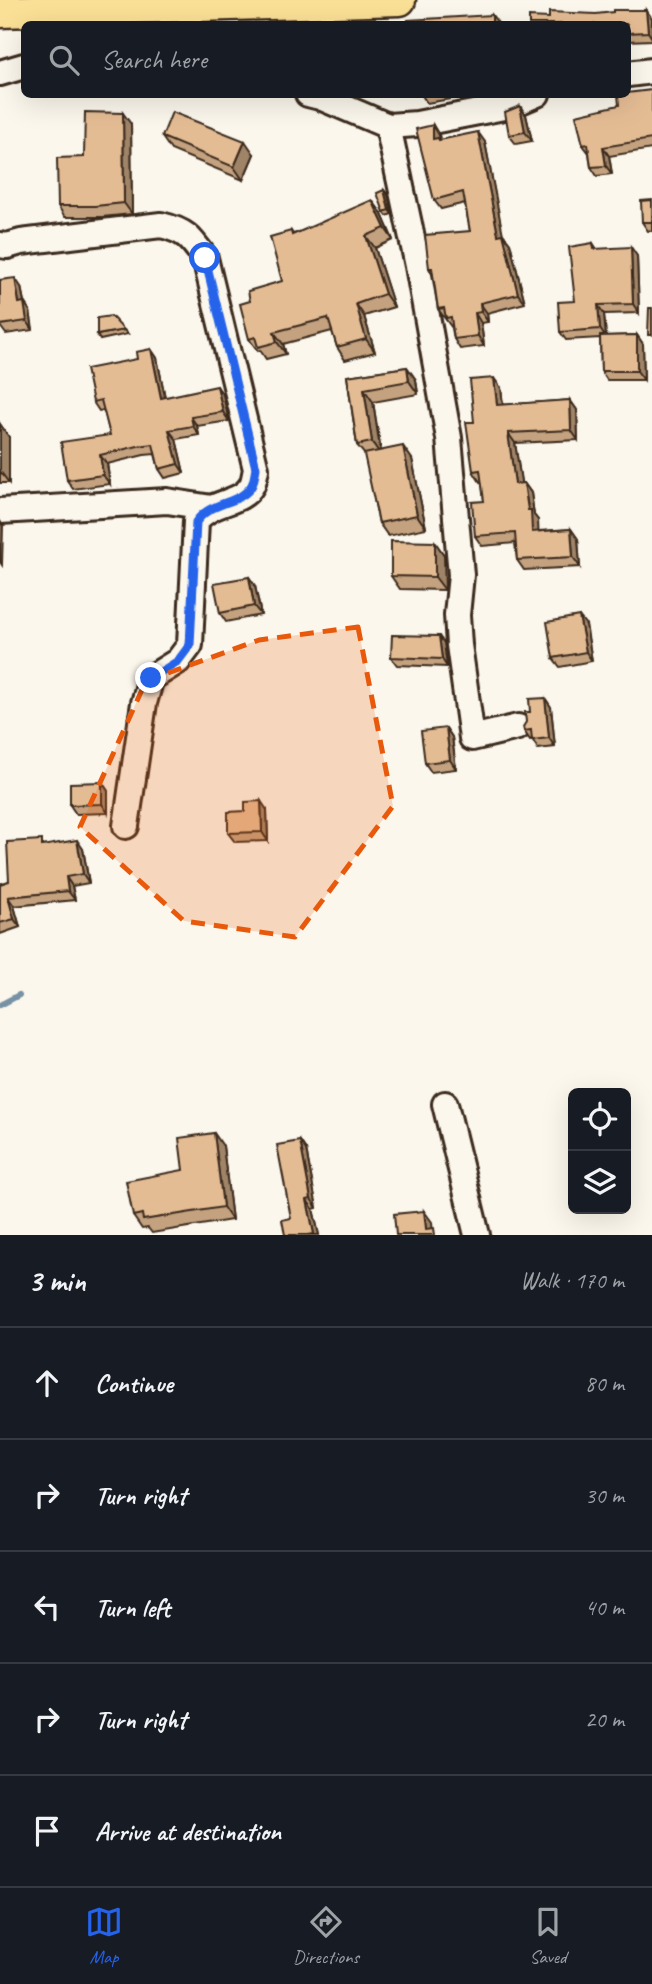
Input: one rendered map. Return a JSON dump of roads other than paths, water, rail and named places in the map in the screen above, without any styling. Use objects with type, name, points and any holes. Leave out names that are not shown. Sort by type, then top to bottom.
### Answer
[{"type":"main road","points":[[0,12],[400,0]]},
{"type":"street","points":[[0,73],[21,67]]},
{"type":"street","points":[[631,74],[652,71]]},
{"type":"street","points":[[322,98],[388,126],[417,124],[509,106],[528,98]]},
{"type":"street","points":[[388,126],[418,266],[449,438],[461,575],[457,615],[459,645],[472,738],[518,727]]},
{"type":"street","points":[[0,245],[161,225],[181,230],[189,236],[205,258],[256,468],[252,485],[239,497],[204,511],[196,522],[190,645],[178,661],[151,678],[144,703],[127,826]]},
{"type":"street","points":[[0,511],[167,501],[212,508]]},
{"type":"street","points":[[445,1104],[477,1235]]},
{"type":"waterway","points":[[0,1005],[19,995]]}]
